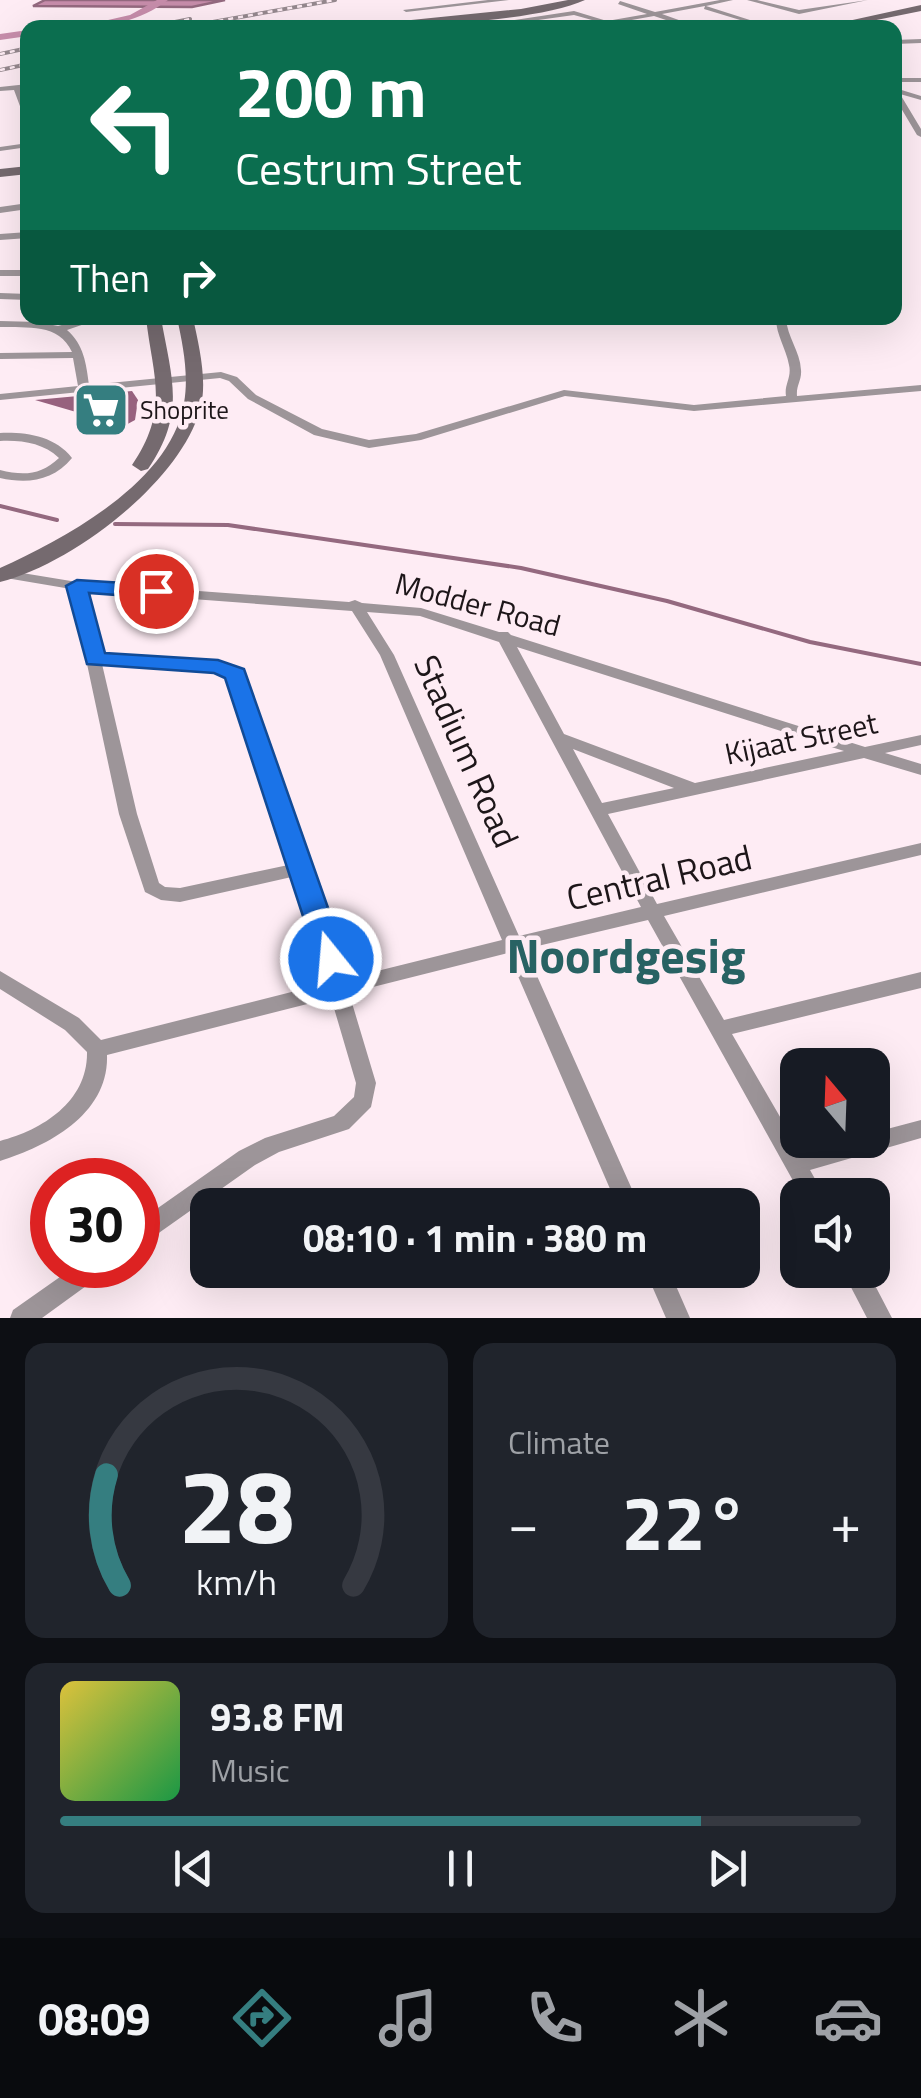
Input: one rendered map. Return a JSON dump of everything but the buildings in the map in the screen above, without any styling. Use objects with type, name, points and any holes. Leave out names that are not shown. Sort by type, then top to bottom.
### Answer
[{"type":"main road","points":[[400,20],[498,12],[523,16],[581,0]]},
{"type":"main road","points":[[461,20],[533,14],[594,0]]},
{"type":"main road","points":[[865,20],[921,10]]},
{"type":"main road","points":[[872,20],[921,10]]},
{"type":"main road","points":[[80,525],[129,479],[160,437],[168,409],[153,325]]},
{"type":"main road","points":[[1,570],[120,506],[150,478],[182,434],[193,406],[187,325]]},
{"type":"street","points":[[406,10],[506,0]]},
{"type":"street","points":[[626,0],[620,3],[673,20]]},
{"type":"street","points":[[679,0],[747,20]]},
{"type":"street","points":[[620,20],[730,0]]},
{"type":"street","points":[[750,0],[797,12],[865,0]]},
{"type":"street","points":[[820,0],[839,5]]},
{"type":"street","points":[[491,2],[498,12]]},
{"type":"street","points":[[504,20],[576,13],[601,20]]},
{"type":"street","points":[[523,16],[531,20]]},
{"type":"street","points":[[0,90],[20,87]]},
{"type":"street","points":[[17,88],[20,93]]},
{"type":"street","points":[[902,103],[921,135]]},
{"type":"street","points":[[910,116],[921,106]]},
{"type":"street","points":[[0,324],[60,329],[73,325]]},
{"type":"street","points":[[781,325],[782,337],[798,368],[790,387],[792,401]]},
{"type":"street","points":[[60,329],[72,338],[80,355],[84,386]]},
{"type":"street","points":[[0,356],[80,355]]},
{"type":"street","points":[[0,396],[192,377],[233,379],[252,397],[318,432],[368,444],[417,437],[564,393],[674,408],[921,388]]},
{"type":"street","points":[[0,437],[35,441],[59,449],[66,458],[54,470],[31,478],[0,474]]},
{"type":"street","name":"Modder Road","points":[[1,570],[77,586],[355,604],[421,612],[921,770]]},
{"type":"street","points":[[77,586],[128,814],[151,886],[161,893],[180,896],[303,868]]},
{"type":"street","name":"Stadium Road","points":[[355,604],[387,654],[621,1188]]},
{"type":"street","points":[[503,636],[652,911],[804,1178]]},
{"type":"street","points":[[95,660],[218,667],[238,678],[303,868],[366,1083],[364,1101],[341,1123],[247,1158],[160,1219]]},
{"type":"street","name":"Kijaat Street","points":[[557,737],[694,789]]},
{"type":"street","name":"Kijaat Street","points":[[598,810],[921,740]]},
{"type":"street","name":"Central Road","points":[[96,1049],[514,944],[921,849]]},
{"type":"street","points":[[0,979],[72,1024],[96,1049],[99,1074],[74,1110],[44,1134],[0,1152]]},
{"type":"street","points":[[720,1029],[921,980]]},
{"type":"street","points":[[796,1164],[921,1129]]},
{"type":"street","points":[[22,1318],[64,1288]]},
{"type":"street","points":[[665,1288],[678,1318]]},
{"type":"street","points":[[864,1288],[880,1318]]},
{"type":"shaded area","points":[[45,0],[225,0],[192,7],[33,6]]},
{"type":"waterway","points":[[118,20],[133,17],[164,0]]},
{"type":"waterway","points":[[0,37],[20,34]]},
{"type":"waterway","points":[[0,506],[57,520]]},
{"type":"waterway","points":[[115,524],[228,525],[521,568],[667,601],[810,642],[921,664]]},
{"type":"railway","points":[[224,20],[335,0]]},
{"type":"railway","points":[[185,20],[190,19]]},
{"type":"railway","points":[[0,54],[20,50]]},
{"type":"railway","points":[[0,70],[20,66]]},
{"type":"place","name":"Shoprite","points":[[101,410]]},
{"type":"district","name":"Noordgesig","points":[[626,955]]},
{"type":"route","points":[[156,591],[77,586],[95,660],[218,667],[236,674],[331,959]]}]
